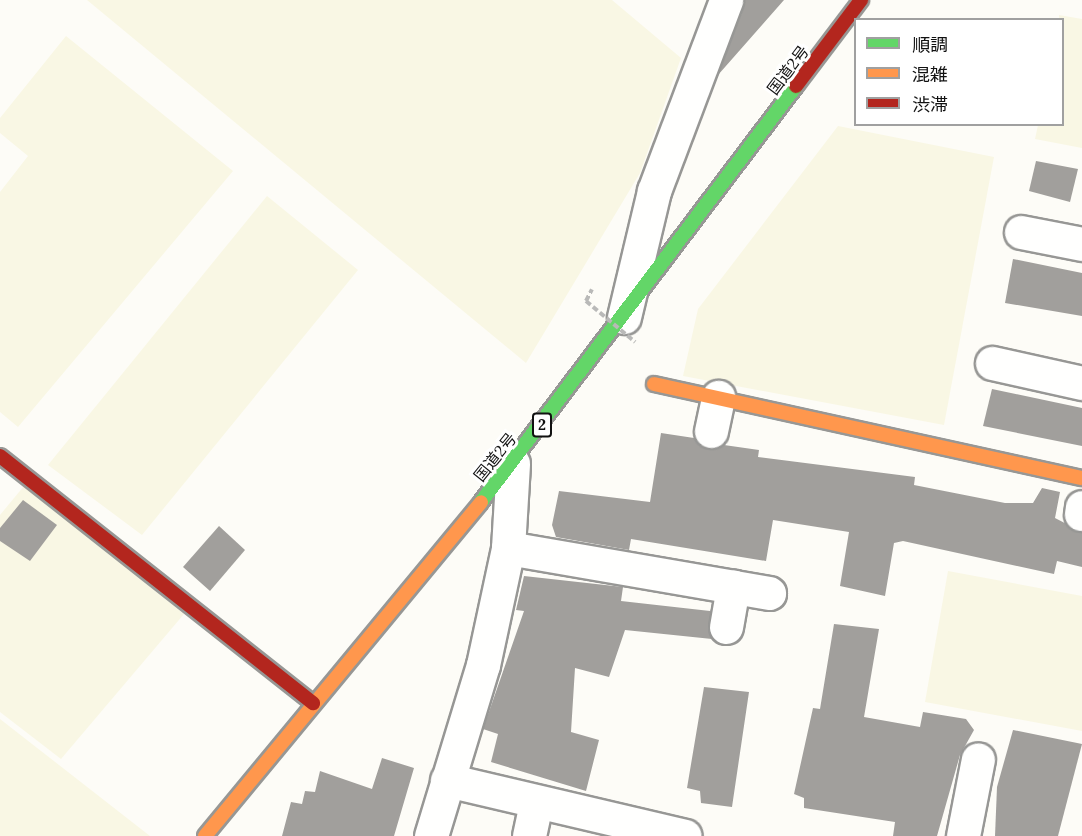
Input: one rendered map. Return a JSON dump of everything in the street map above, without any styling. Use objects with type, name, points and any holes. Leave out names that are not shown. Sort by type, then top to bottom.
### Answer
[{"type":"main road","name":"国道2号","points":[[205,836],[513,463],[630,329],[861,0]]},
{"type":"main road","points":[[654,384],[1082,478]]},
{"type":"main road","points":[[0,456],[313,703]]},
{"type":"street","points":[[630,329],[654,191],[726,0]]},
{"type":"street","points":[[1021,232],[1082,244]]},
{"type":"street","points":[[992,363],[1082,383]]},
{"type":"street","points":[[711,431],[718,397]]},
{"type":"street","points":[[431,836],[483,665],[508,548],[513,463]]},
{"type":"street","points":[[508,548],[769,593]]},
{"type":"street","points":[[726,627],[733,587]]},
{"type":"street","points":[[963,836],[978,759]]},
{"type":"street","points":[[447,780],[536,803],[686,836]]},
{"type":"street","points":[[529,836],[536,803]]},
{"type":"path","points":[[586,301],[630,329]]},
{"type":"shaded area","points":[[87,0],[612,0],[681,58],[640,173],[526,363]]},
{"type":"shaded area","points":[[1059,15],[1082,19],[1082,148],[1035,139],[1038,126],[1064,126],[1064,18],[1059,18]]},
{"type":"shaded area","points":[[66,36],[233,171],[18,427],[0,412],[0,192],[28,156],[0,133],[0,118]]},
{"type":"shaded area","points":[[838,126],[994,157],[944,425],[683,376],[698,309]]},
{"type":"shaded area","points":[[267,196],[358,270],[142,535],[48,465]]},
{"type":"shaded area","points":[[24,486],[184,614],[61,759],[0,712],[0,515]]},
{"type":"shaded area","points":[[948,571],[1082,596],[1082,731],[925,702]]},
{"type":"shaded area","points":[[0,719],[59,765],[150,836],[0,836]]},
{"type":"building","points":[[744,0],[784,0],[718,75],[744,7]]},
{"type":"building","points":[[1036,161],[1078,169],[1070,202],[1029,191]]},
{"type":"building","points":[[1013,259],[1082,273],[1082,316],[1005,303]]},
{"type":"building","points":[[992,389],[1082,408],[1082,446],[983,426]]},
{"type":"building","points":[[661,433],[694,438],[708,449],[724,445],[759,450],[758,457],[915,477],[914,485],[1005,503],[1033,503],[1042,488],[1060,492],[1055,518],[1082,532],[1082,567],[1057,561],[1054,574],[903,541],[894,543],[885,596],[840,586],[849,532],[773,520],[766,561],[631,539],[629,550],[556,537],[552,525],[559,491],[650,502]]},
{"type":"building","points":[[23,500],[57,525],[30,561],[0,541],[0,528]]},
{"type":"building","points":[[219,526],[245,550],[210,591],[183,567]]},
{"type":"building","points":[[524,576],[623,587],[621,601],[710,611],[712,639],[625,630],[609,677],[575,668],[571,732],[599,740],[586,791],[491,762],[498,734],[483,729],[524,611],[516,610]]},
{"type":"building","points":[[834,624],[879,629],[864,717],[920,727],[923,712],[966,719],[974,730],[960,755],[937,836],[893,836],[895,822],[804,808],[804,798],[794,794],[813,708],[820,709]]},
{"type":"building","points":[[704,687],[749,692],[732,807],[701,803],[700,791],[687,788]]},
{"type":"building","points":[[1013,730],[1082,744],[1058,836],[995,836],[997,787]]},
{"type":"building","points":[[382,758],[414,768],[394,836],[282,836],[291,802],[302,804],[305,791],[315,792],[320,771],[372,789]]},
{"type":"traffic: fast","points":[[481,502],[796,86]]},
{"type":"traffic: slow","points":[[654,384],[1082,478]]},
{"type":"traffic: slow","points":[[205,836],[481,502]]},
{"type":"traffic: jam","points":[[796,86],[861,0]]},
{"type":"traffic: jam","points":[[0,456],[313,703]]}]
